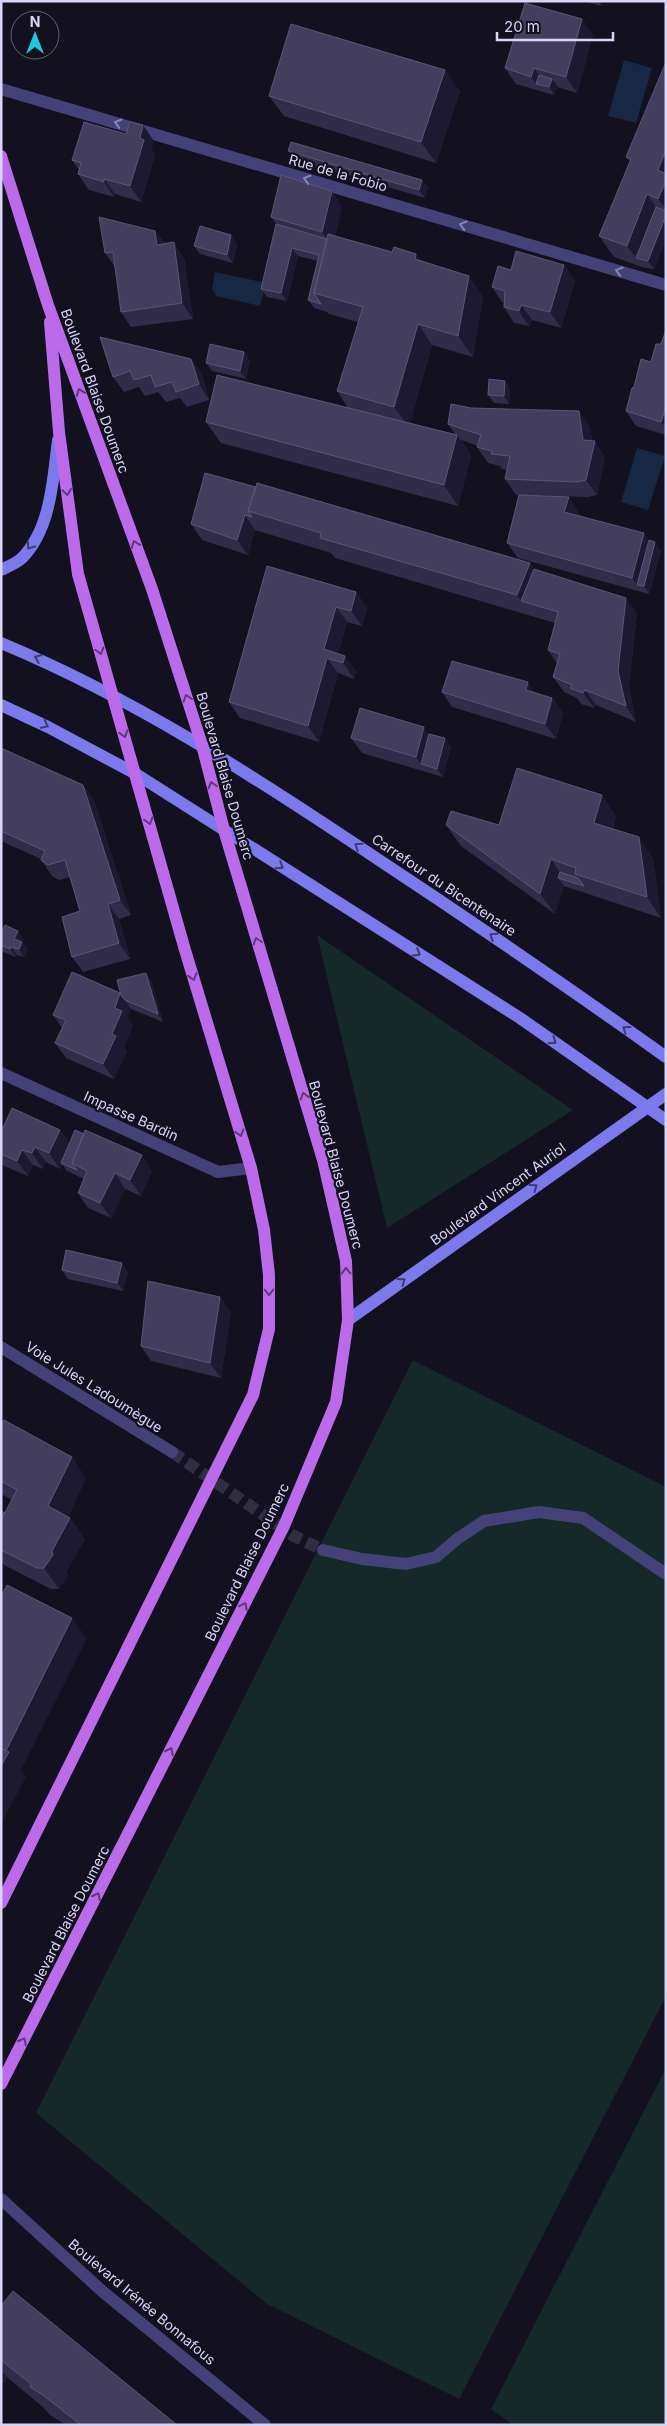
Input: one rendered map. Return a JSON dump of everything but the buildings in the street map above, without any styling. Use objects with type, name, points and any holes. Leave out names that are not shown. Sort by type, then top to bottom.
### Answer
[{"type":"main road","name":"Boulevard Blaise Doumerc","points":[[1,156],[48,305],[152,589],[202,745],[224,830],[322,1160],[346,1261],[348,1320],[336,1402],[284,1526],[1,2084]]},
{"type":"main road","name":"Boulevard Blaise Doumerc","points":[[1,1903],[253,1395],[269,1329],[269,1275],[264,1230],[251,1168],[185,950],[78,574],[59,432],[48,305]]},
{"type":"main road","points":[[1,570],[21,559],[37,535],[51,496],[59,432]]},
{"type":"main road","name":"Carrefour du Bicentenaire","points":[[1,642],[113,695],[260,780],[542,968],[666,1057]]},
{"type":"main road","points":[[1,705],[48,727],[136,774],[520,1018],[666,1120]]},
{"type":"main road","name":"Boulevard Vincent Auriol","points":[[348,1320],[666,1094]]},
{"type":"street","name":"Rue de la Fobio","points":[[1,89],[666,285]]},
{"type":"street","name":"Impasse Bardin","points":[[1,1073],[218,1172],[251,1168]]},
{"type":"street","name":"Voie Jules Ladoumègue","points":[[1,1347],[172,1452]]},
{"type":"street","points":[[323,1550],[362,1559],[406,1564],[436,1558],[457,1539],[484,1521],[539,1512],[583,1518],[617,1540],[659,1572],[666,1574]]},
{"type":"street","name":"Boulevard Irénée Bonnafous","points":[[1,2199],[102,2291],[265,2425]]},
{"type":"green space","points":[[317,935],[573,1110],[387,1228]]},
{"type":"green space","points":[[413,1360],[666,1487],[666,1996],[459,2399],[267,2304],[36,2113]]},
{"type":"green space","points":[[666,2068],[666,2425],[513,2425],[491,2409]]},
{"type":"water","points":[[624,60],[652,68],[636,123],[608,116]]},
{"type":"water","points":[[215,272],[266,283],[260,306],[216,296],[212,289]]},
{"type":"water","points":[[637,448],[665,456],[648,510],[621,502]]},
{"type":"tunnel","points":[[172,1452],[294,1536],[323,1550]]}]
